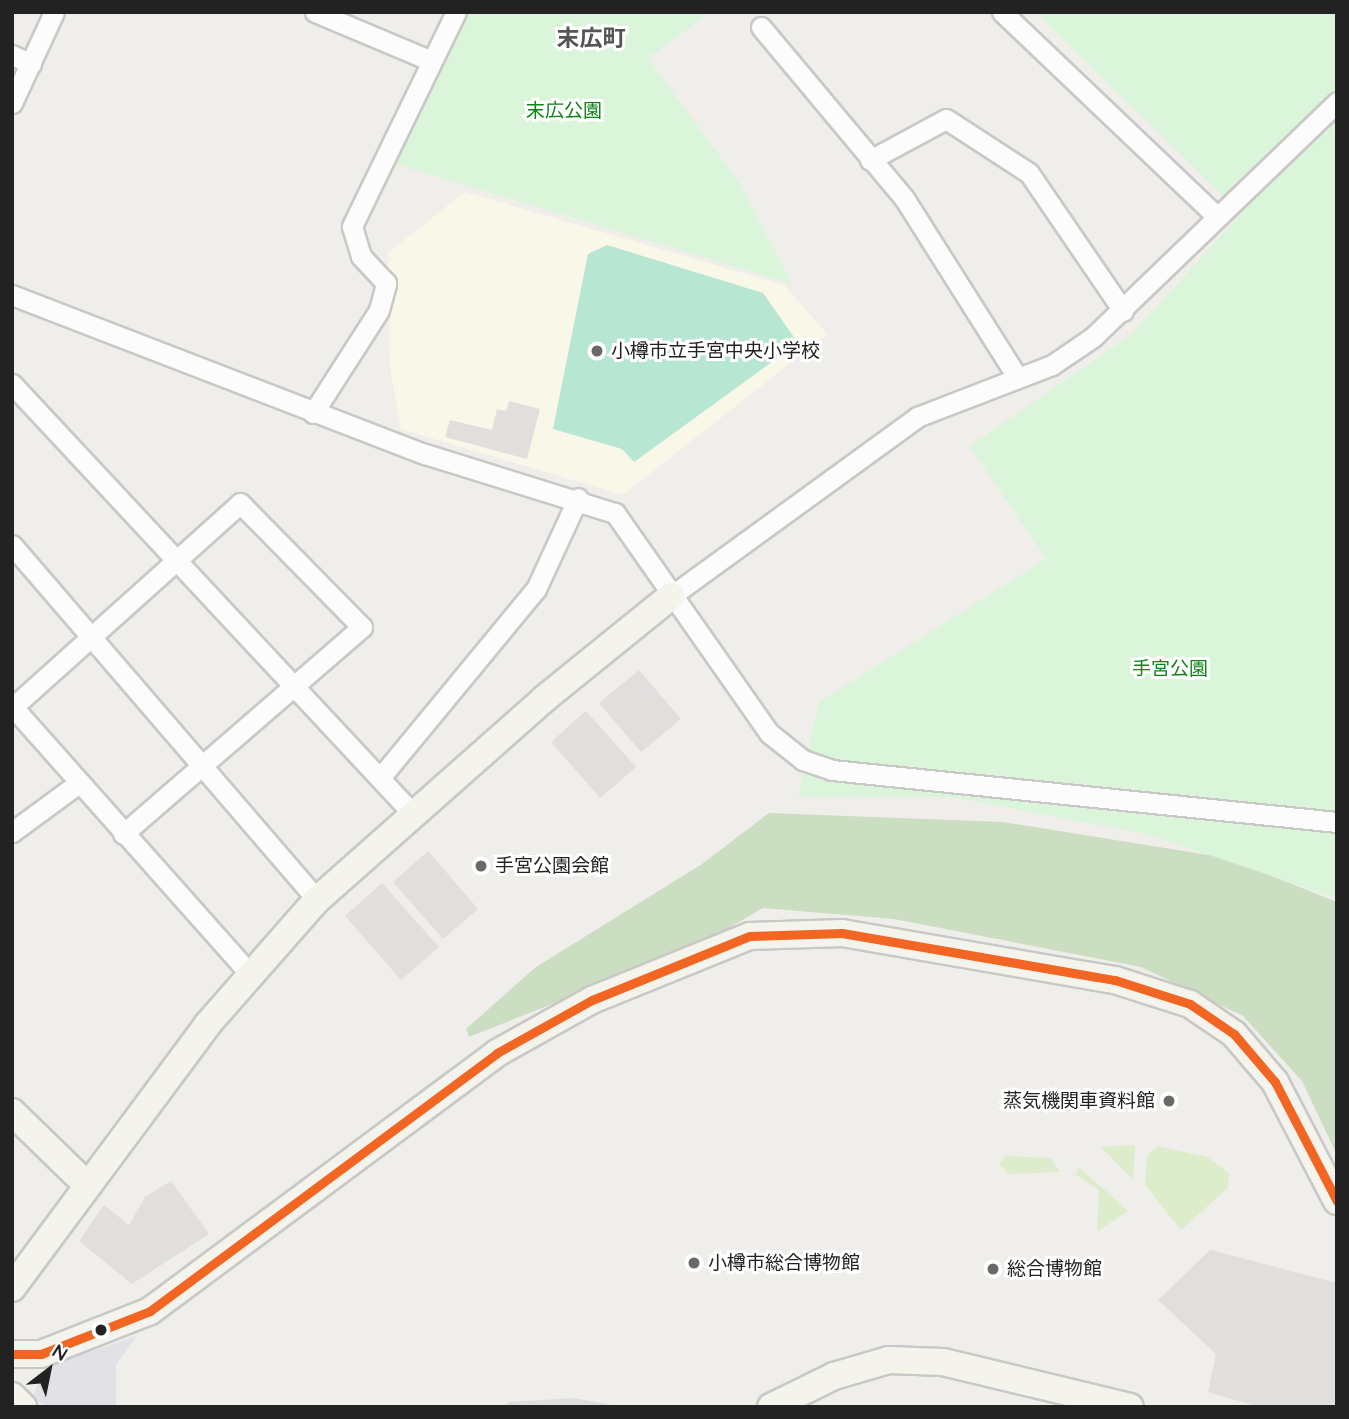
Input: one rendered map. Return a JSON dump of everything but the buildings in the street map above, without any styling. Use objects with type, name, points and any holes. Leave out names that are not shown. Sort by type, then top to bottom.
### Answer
[{"type":"main road","points":[[12,1288],[86,1184],[249,973],[317,900],[412,813],[671,596]]},
{"type":"main road","points":[[12,1354],[41,1354],[150,1311],[497,1053],[592,1000],[750,936],[842,933],[1115,980],[1180,999],[1216,1018],[1255,1056],[1337,1201]]},
{"type":"main road","points":[[12,1112],[86,1184]]},
{"type":"main road","points":[[771,1407],[834,1376],[889,1360],[943,1362],[1130,1407]]},
{"type":"main road","points":[[12,1396],[23,1407]]},
{"type":"street","points":[[12,103],[54,12]]},
{"type":"street","points":[[315,12],[429,60]]},
{"type":"street","points":[[313,414],[379,310],[386,283],[361,256],[352,226],[429,60],[456,12]]},
{"type":"street","points":[[1002,12],[1216,216]]},
{"type":"street","points":[[761,27],[904,198],[1016,375]]},
{"type":"street","points":[[12,55],[30,64]]},
{"type":"street","points":[[671,596],[917,417],[1016,375],[1052,365],[1123,311],[1216,216],[1337,102]]},
{"type":"street","points":[[870,160],[946,119],[1029,173],[1123,311]]},
{"type":"street","points":[[12,296],[313,414],[578,498],[615,513],[769,733],[803,760],[832,770],[1337,822]]},
{"type":"street","points":[[12,384],[291,690],[412,813]]},
{"type":"street","points":[[380,778],[515,619],[568,530],[578,498]]},
{"type":"street","points":[[123,834],[201,762],[291,690],[362,626],[240,503],[175,565],[13,706],[123,834],[249,973]]},
{"type":"street","points":[[12,545],[94,636],[317,900]]},
{"type":"street","points":[[12,832],[80,782]]},
{"type":"shaded area","name":"小樽市立手宮中央小学校","points":[[465,192],[784,285],[827,334],[623,495],[401,429],[390,369],[388,253]]},
{"type":"shaded area","points":[[509,401],[540,409],[527,459],[445,437],[450,420],[492,430],[497,409],[506,411]]},
{"type":"shaded area","points":[[639,670],[681,719],[641,752],[599,703]]},
{"type":"shaded area","points":[[586,711],[636,767],[600,798],[551,742]]},
{"type":"shaded area","points":[[428,851],[478,909],[443,939],[393,882]]},
{"type":"shaded area","points":[[382,883],[439,947],[401,980],[345,916]]},
{"type":"shaded area","points":[[171,1181],[209,1234],[132,1284],[79,1241],[104,1205],[129,1225],[145,1197]]},
{"type":"shaded area","points":[[1210,1250],[1337,1283],[1337,1407],[1259,1407],[1208,1392],[1216,1354],[1158,1300]]},
{"type":"shaded area","points":[[137,1336],[116,1365],[116,1407],[44,1407],[33,1395],[47,1366]]},
{"type":"shaded area","points":[[574,1398],[624,1407],[506,1407],[508,1402]]},
{"type":"green space","name":"末広公園","points":[[463,12],[710,12],[648,58],[740,184],[792,284],[392,163]]},
{"type":"green space","name":"手宮公園","points":[[1036,12],[1337,12],[1337,898],[1147,834],[952,797],[798,797],[819,702],[1046,559],[970,446],[1132,334],[1241,214]]},
{"type":"green space","points":[[607,245],[763,293],[798,343],[634,462],[622,449],[553,429],[588,254]]},
{"type":"green space","points":[[769,813],[1003,822],[1227,858],[1337,902],[1337,1155],[1302,1081],[1243,1016],[1141,967],[894,919],[763,908],[696,947],[469,1037],[466,1029],[536,967],[702,864]]},
{"type":"green space","points":[[1135,1145],[1133,1180],[1101,1147]]},
{"type":"green space","points":[[1158,1146],[1207,1157],[1229,1173],[1228,1188],[1181,1230],[1145,1185],[1147,1156]]},
{"type":"green space","points":[[1005,1156],[1051,1158],[1060,1172],[1009,1174],[999,1164]]},
{"type":"green space","points":[[1079,1167],[1128,1211],[1097,1232],[1099,1190],[1075,1174]]},
{"type":"transit line","points":[[12,1354],[41,1354],[150,1311],[497,1053],[592,1000],[750,936],[842,933],[1115,980],[1190,1004],[1234,1034],[1275,1082],[1337,1201]]},
{"type":"place","name":"小樽市立手宮中央小学校","points":[[597,351]]},
{"type":"place","name":"手宮公園会館","points":[[481,866]]},
{"type":"place","name":"蒸気機関車資料館","points":[[1169,1101]]},
{"type":"place","name":"小樽市総合博物館","points":[[694,1263]]},
{"type":"place","name":"総合博物館","points":[[993,1269]]},
{"type":"district","name":"末広町","points":[[591,38]]}]
